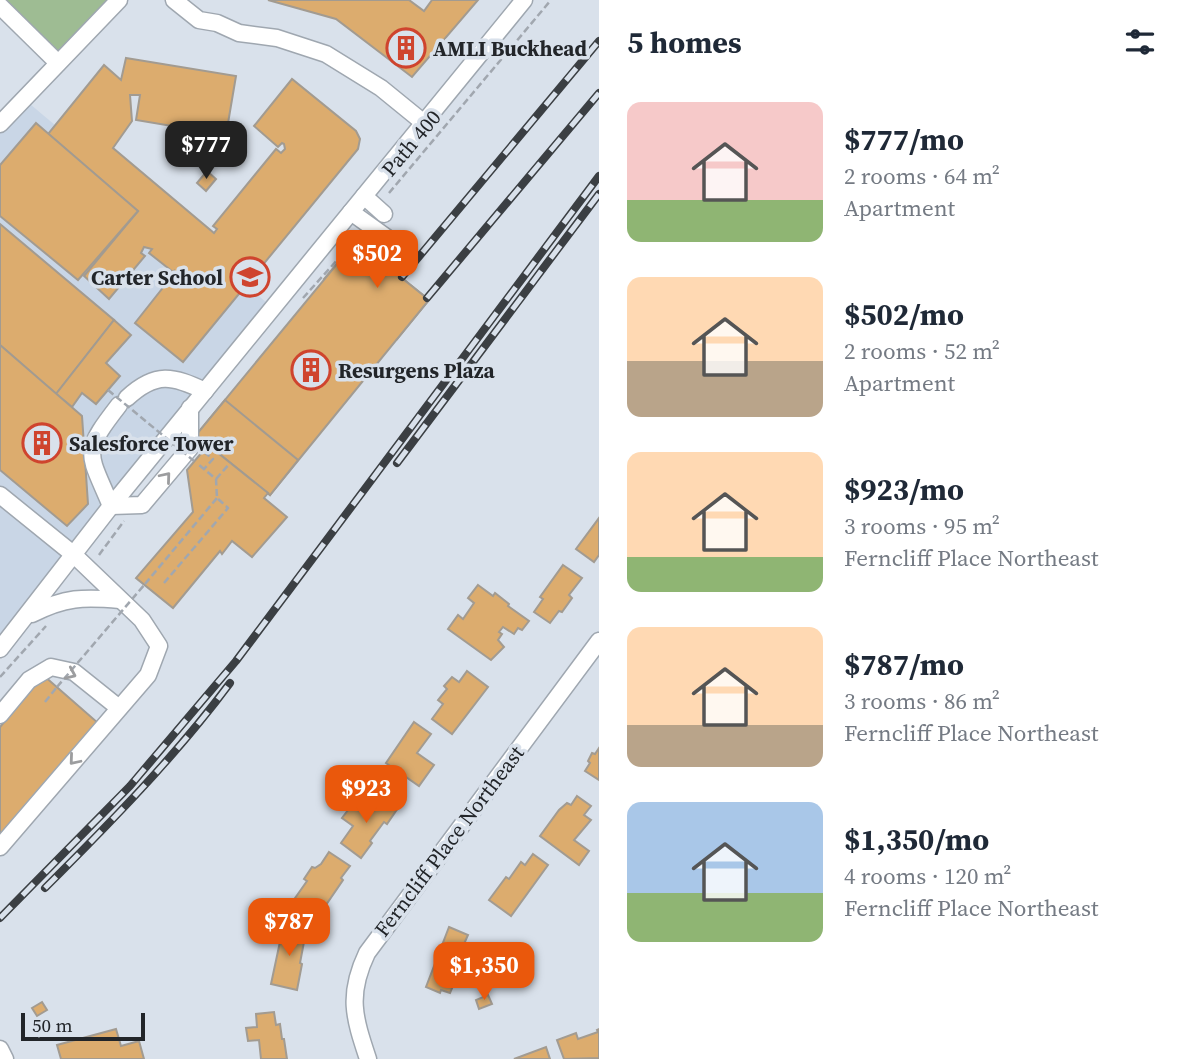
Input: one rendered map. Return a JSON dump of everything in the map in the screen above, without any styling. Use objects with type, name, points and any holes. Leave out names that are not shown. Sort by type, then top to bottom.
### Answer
[{"type":"street","points":[[0,124],[119,0]]},
{"type":"street","points":[[174,0],[199,20],[217,23],[239,33],[277,38],[326,54],[381,88],[424,123]]},
{"type":"street","points":[[0,649],[190,408],[358,217],[364,196],[524,0]]},
{"type":"street","points":[[0,6],[58,63]]},
{"type":"street","points":[[364,196],[381,211]]},
{"type":"street","points":[[358,217],[390,240]]},
{"type":"street","points":[[111,506],[92,464],[92,449],[100,428],[123,401],[147,383],[163,378],[178,378],[205,391]]},
{"type":"street","points":[[111,506],[142,505],[190,448],[190,408]]},
{"type":"street","points":[[0,495],[73,554],[142,620],[159,646],[148,676],[0,847]]},
{"type":"street","points":[[26,617],[54,603],[82,597],[120,600]]},
{"type":"street","name":"Ferncliff Place Northeast","points":[[368,1059],[354,1005],[358,971],[367,953],[599,641]]},
{"type":"street","points":[[0,715],[29,680],[51,667],[74,672],[119,708]]},
{"type":"street","points":[[0,1049],[5,1059]]},
{"type":"path","name":"Path 400","points":[[381,211],[551,0]]},
{"type":"path","points":[[300,301],[358,237],[358,217]]},
{"type":"path","points":[[108,390],[216,479]]},
{"type":"path","points":[[199,447],[213,459],[204,469]]},
{"type":"path","points":[[45,702],[217,498],[216,479],[230,463]]},
{"type":"path","points":[[164,583],[228,508],[217,498]]},
{"type":"path","points":[[0,677],[51,619]]},
{"type":"shaded area","points":[[18,94],[273,308],[0,643],[0,114]]},
{"type":"green space","points":[[0,0],[119,0],[58,63]]},
{"type":"building","name":"AMLI Buckhead","points":[[268,0],[409,0],[424,11],[432,0],[478,0],[412,77],[336,19]]},
{"type":"building","points":[[126,58],[236,76],[226,135],[136,120],[140,95],[130,95],[132,121],[113,148],[214,233],[217,229],[213,226],[276,149],[281,153],[285,149],[284,144],[278,147],[254,126],[292,79],[356,131],[360,139],[358,149],[183,362],[135,323],[173,275],[175,276],[174,271],[149,253],[152,249],[144,247],[141,253],[145,256],[109,299],[84,276],[138,211],[48,134],[104,65],[121,80]]},
{"type":"building","points":[[36,123],[138,211],[78,280],[0,216],[0,165]]},
{"type":"building","points":[[207,171],[216,179],[206,191],[197,183]]},
{"type":"building","points":[[0,224],[114,320],[56,394],[0,345]]},
{"type":"building","name":"Resurgens Plaza","points":[[356,241],[429,300],[397,339],[324,279]]},
{"type":"building","name":"Resurgens Plaza","points":[[356,241],[429,300],[270,495],[196,435]]},
{"type":"building","points":[[114,320],[131,335],[106,363],[120,376],[96,404],[82,393],[72,407],[56,394]]},
{"type":"building","name":"Salesforce Tower","points":[[0,345],[82,416],[88,504],[67,526],[0,470]]},
{"type":"building","points":[[225,400],[298,460],[270,495],[196,435]]},
{"type":"building","points":[[208,445],[268,493],[264,498],[287,517],[252,557],[232,541],[222,554],[220,551],[173,608],[136,578],[193,512],[187,470]]},
{"type":"building","points":[[599,518],[599,555],[594,562],[576,549]]},
{"type":"building","points":[[563,565],[582,578],[569,595],[572,598],[550,623],[534,612],[543,599],[540,597]]},
{"type":"building","points":[[478,585],[493,596],[495,593],[529,621],[522,630],[518,628],[514,634],[503,627],[498,640],[504,647],[491,660],[448,629],[458,615],[463,619],[474,603],[468,598]]},
{"type":"building","points":[[467,671],[488,687],[452,734],[432,719],[443,704],[438,700],[447,689],[444,686],[452,677],[459,682]]},
{"type":"building","points":[[43,675],[98,723],[0,837],[0,727]]},
{"type":"building","points":[[414,722],[431,734],[417,753],[434,765],[419,786],[386,763]]},
{"type":"building","points":[[599,748],[599,780],[585,771],[592,753],[595,754]]},
{"type":"building","points":[[577,796],[591,806],[584,815],[591,820],[574,840],[589,851],[579,865],[540,836],[559,810],[567,803],[571,805]]},
{"type":"building","points":[[384,797],[398,808],[387,824],[384,822],[361,858],[341,843],[353,826],[342,818],[352,805],[363,813],[368,806],[374,810]]},
{"type":"building","points":[[329,852],[350,866],[317,918],[293,901],[307,881],[304,879],[312,867],[321,864]]},
{"type":"building","points":[[533,854],[548,865],[511,916],[489,900],[506,877],[509,879],[521,862],[525,865]]},
{"type":"building","points":[[284,923],[303,927],[300,941],[304,942],[302,964],[297,990],[271,984]]},
{"type":"building","points":[[449,927],[468,935],[460,953],[466,955],[450,993],[441,990],[440,993],[426,987]]},
{"type":"building","points":[[488,995],[492,1004],[479,1009],[476,1000]]},
{"type":"building","points":[[42,1002],[47,1010],[37,1016],[32,1008]]},
{"type":"building","points":[[274,1012],[276,1025],[280,1024],[287,1059],[261,1059],[259,1040],[248,1041],[246,1028],[257,1027],[256,1014]]},
{"type":"building","points":[[116,1029],[121,1046],[139,1041],[144,1059],[61,1059],[57,1045]]},
{"type":"building","points":[[599,1029],[599,1058],[564,1059],[557,1040],[576,1033],[578,1039],[598,1032]]},
{"type":"building","points":[[546,1047],[550,1059],[514,1059]]},
{"type":"railway","points":[[402,277],[599,41]]},
{"type":"railway","points":[[427,298],[599,93]]},
{"type":"railway","points":[[0,918],[130,786],[236,661],[599,176]]},
{"type":"railway","points":[[397,463],[599,194]]},
{"type":"railway","points":[[45,888],[118,814],[230,683]]},
{"type":"place","name":"AMLI Buckhead","points":[[406,48]]},
{"type":"place","name":"Carter School","points":[[250,277]]},
{"type":"place","name":"Resurgens Plaza","points":[[311,370]]},
{"type":"place","name":"Salesforce Tower","points":[[42,443]]}]
